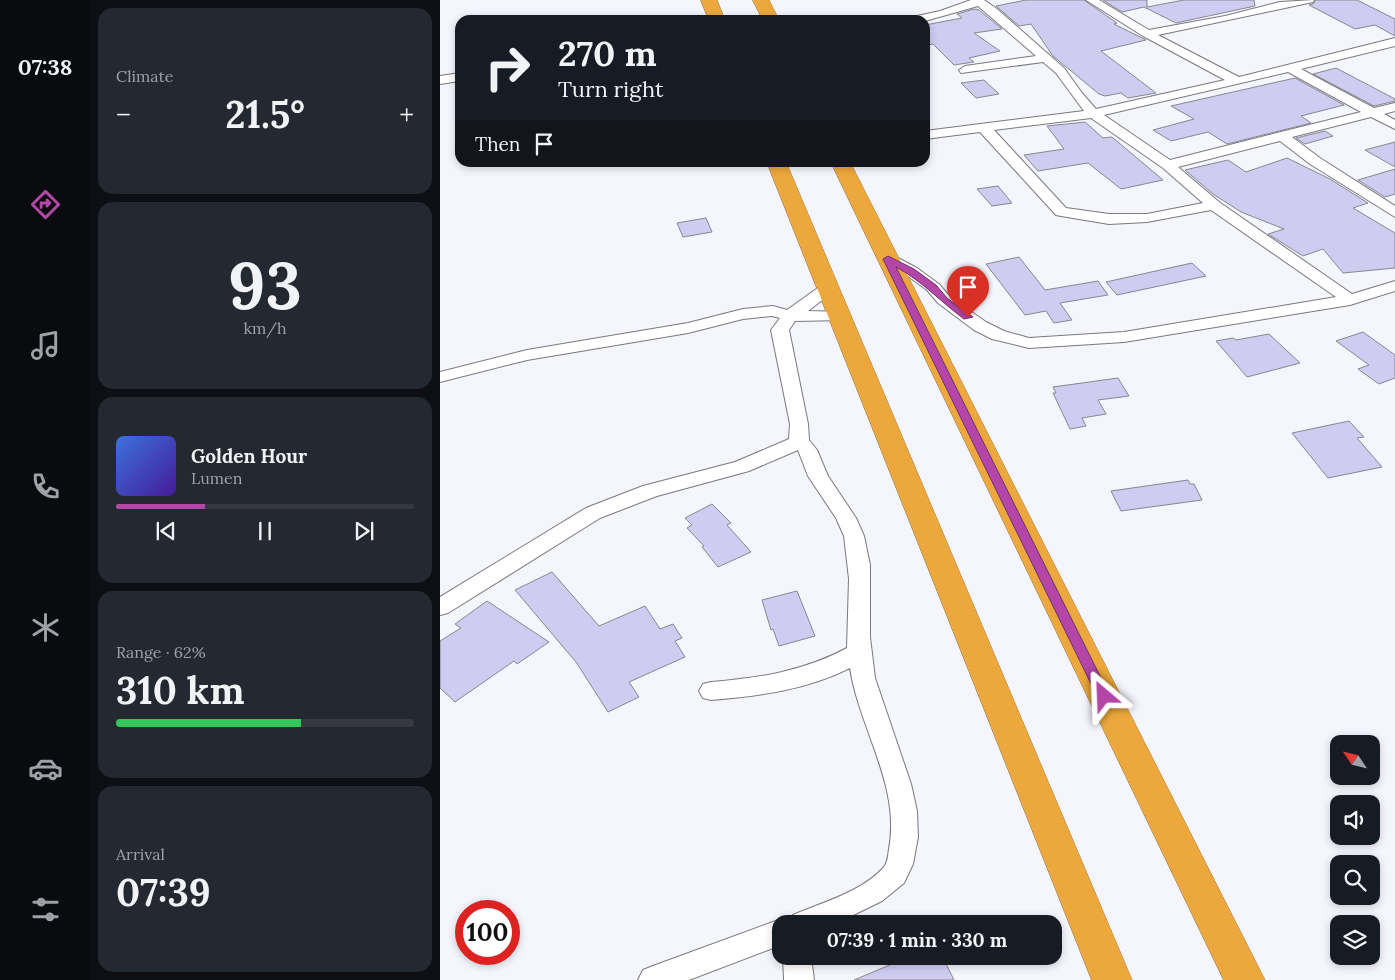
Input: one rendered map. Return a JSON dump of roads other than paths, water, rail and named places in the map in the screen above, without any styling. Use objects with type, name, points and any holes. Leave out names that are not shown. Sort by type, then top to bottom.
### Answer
[{"type":"highway","points":[[709,0],[715,15]]},
{"type":"highway","points":[[761,0],[768,15]]},
{"type":"highway","points":[[778,167],[1112,980]]},
{"type":"highway","points":[[842,167],[1245,980]]},
{"type":"street","points":[[1091,0],[1147,34],[1237,81]]},
{"type":"street","points":[[1147,34],[1226,19],[1280,5],[1309,0]]},
{"type":"street","points":[[930,16],[977,1],[993,11],[1068,80],[1077,96],[1094,114],[1168,165],[1214,205],[1350,300]]},
{"type":"street","points":[[930,134],[1094,114],[1110,108],[1237,81],[1395,42]]},
{"type":"street","points":[[965,70],[1045,58]]},
{"type":"street","points":[[1290,68],[1395,125]]},
{"type":"street","points":[[440,80],[455,78]]},
{"type":"street","points":[[1168,165],[1395,107]]},
{"type":"street","points":[[984,128],[1061,212],[1109,219],[1147,218],[1214,205]]},
{"type":"street","points":[[1282,136],[1315,161],[1395,212]]},
{"type":"street","points":[[888,259],[911,271],[933,287],[944,300],[980,326],[998,334],[1028,343],[1124,337],[1350,300],[1395,286]]},
{"type":"street","points":[[799,442],[800,432],[797,410],[780,330],[790,316],[828,288]]},
{"type":"street","points":[[440,377],[526,355],[688,328],[743,314],[773,311],[790,316],[839,316]]},
{"type":"street","points":[[440,607],[593,513],[650,491],[742,467],[782,452],[799,442]]},
{"type":"street","points":[[799,442],[806,446],[814,467],[853,534],[861,574],[859,652],[865,688],[905,808],[900,864],[892,880],[862,897],[823,915]]},
{"type":"street","points":[[711,691],[784,683],[838,664],[859,652]]},
{"type":"street","points":[[653,980],[772,935]]},
{"type":"street","points":[[798,965],[799,980]]}]
